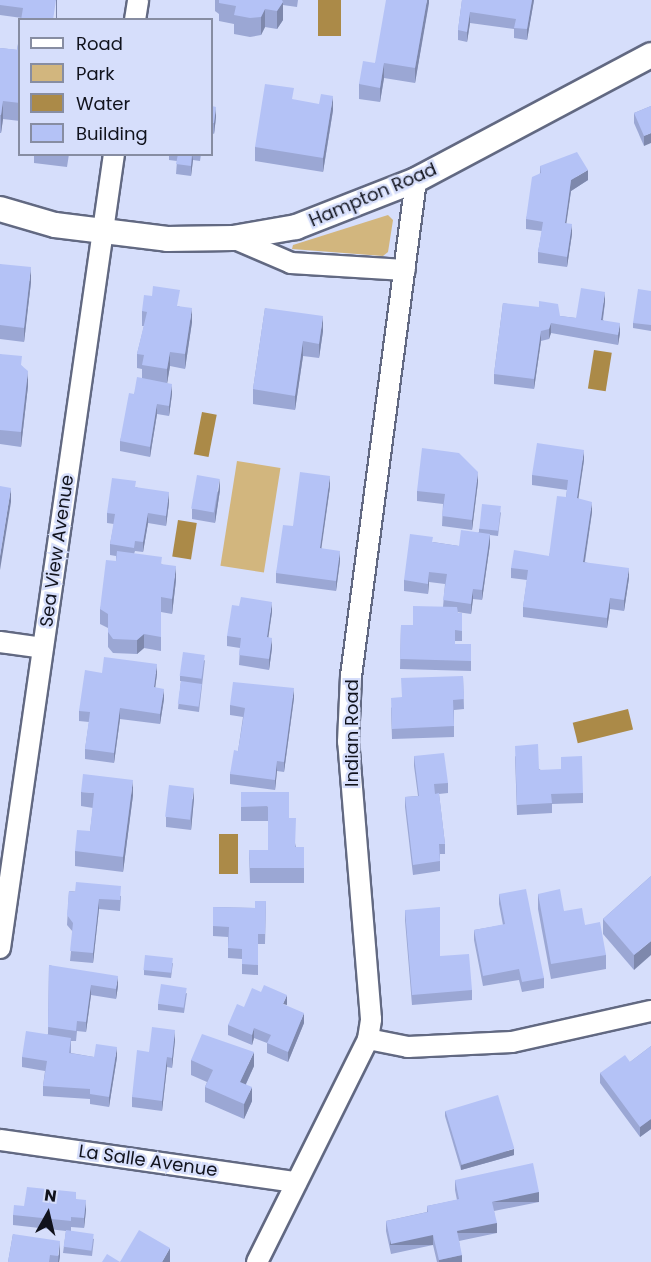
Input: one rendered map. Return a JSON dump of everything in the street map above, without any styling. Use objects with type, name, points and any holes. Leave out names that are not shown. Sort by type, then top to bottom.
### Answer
[{"type":"street","points":[[135,18],[138,0]]},
{"type":"street","name":"Hampton Road","points":[[0,209],[40,222],[167,239],[232,238],[296,227],[416,180],[651,55]]},
{"type":"street","name":"Sea View Avenue","points":[[0,948],[114,156]]},
{"type":"street","name":"Indian Road","points":[[257,1262],[368,1039],[371,1019],[348,742],[351,676],[416,180]]},
{"type":"street","points":[[232,238],[291,263],[405,270]]},
{"type":"street","points":[[0,642],[44,648]]},
{"type":"street","points":[[368,1039],[408,1047],[512,1042],[651,1011]]},
{"type":"street","name":"La Salle Avenue","points":[[0,1140],[296,1182]]},
{"type":"green space","points":[[388,215],[393,220],[388,252],[383,256],[292,249],[293,245]]},
{"type":"green space","points":[[237,461],[280,468],[264,573],[220,566]]},
{"type":"water","points":[[318,0],[341,0],[341,36],[318,36]]},
{"type":"water","points":[[594,350],[612,353],[606,391],[588,389]]},
{"type":"water","points":[[202,412],[217,415],[209,457],[194,454]]},
{"type":"water","points":[[178,520],[197,523],[191,560],[172,557]]},
{"type":"water","points":[[628,709],[633,729],[578,743],[573,723]]},
{"type":"water","points":[[219,834],[238,834],[238,874],[219,874]]},
{"type":"building","points":[[0,0],[56,0],[53,18],[21,18],[23,8],[0,5]]},
{"type":"building","points":[[219,0],[282,0],[283,2],[277,11],[265,9],[261,17],[250,18],[234,15],[236,6],[219,3]]},
{"type":"building","points":[[386,0],[427,0],[415,68],[384,63],[380,88],[359,84],[363,61],[375,63]]},
{"type":"building","points":[[462,0],[532,0],[527,29],[514,28],[516,19],[470,12],[467,32],[458,30]]},
{"type":"building","points":[[0,48],[18,50],[18,103],[3,101],[0,115]]},
{"type":"building","points":[[265,84],[294,88],[292,99],[319,104],[321,94],[333,96],[323,158],[255,147]]},
{"type":"building","points":[[213,106],[216,107],[213,123]]},
{"type":"building","points":[[651,106],[651,133],[644,136],[634,113]]},
{"type":"building","points":[[577,152],[588,170],[571,180],[565,223],[572,224],[567,257],[538,252],[543,222],[526,219],[532,177],[541,173],[540,166]]},
{"type":"building","points":[[178,156],[192,156],[191,166],[176,164]]},
{"type":"building","points":[[0,264],[31,267],[24,328],[0,325]]},
{"type":"building","points":[[153,286],[180,290],[177,306],[192,308],[185,354],[170,352],[167,369],[142,365],[144,355],[137,354],[147,312],[142,311],[144,295],[152,296]]},
{"type":"building","points":[[581,288],[605,292],[601,320],[620,323],[618,335],[551,323],[549,329],[541,331],[534,379],[494,374],[503,303],[539,307],[539,301],[558,304],[560,316],[576,318]]},
{"type":"building","points":[[638,289],[651,291],[651,325],[633,323]]},
{"type":"building","points":[[265,308],[323,316],[319,344],[303,341],[295,396],[253,389]]},
{"type":"building","points":[[0,354],[22,356],[21,365],[28,371],[21,432],[0,430]]},
{"type":"building","points":[[137,377],[172,384],[169,406],[157,404],[150,447],[120,441],[129,393],[134,394]]},
{"type":"building","points":[[537,443],[584,450],[577,498],[592,502],[583,562],[629,568],[624,600],[610,598],[607,618],[523,607],[528,570],[511,568],[514,550],[549,556],[557,496],[566,497],[568,480],[532,475]]},
{"type":"building","points":[[422,448],[459,453],[478,472],[472,520],[442,516],[445,494],[417,491]]},
{"type":"building","points":[[300,472],[330,476],[320,548],[340,551],[336,581],[276,573],[283,525],[293,526]]},
{"type":"building","points":[[197,475],[220,479],[214,512],[191,508]]},
{"type":"building","points":[[112,478],[136,481],[135,487],[169,492],[166,516],[148,513],[143,542],[135,541],[134,548],[110,544],[115,514],[107,513]]},
{"type":"building","points":[[0,486],[11,488],[0,556]]},
{"type":"building","points":[[482,504],[501,506],[498,531],[479,529]]},
{"type":"building","points":[[461,530],[490,534],[482,590],[473,589],[471,604],[443,600],[447,574],[429,572],[428,584],[404,580],[410,534],[433,537],[432,542],[459,546]]},
{"type":"building","points":[[117,551],[162,557],[161,564],[176,566],[172,599],[161,597],[161,637],[144,634],[137,640],[113,639],[108,632],[108,614],[100,609],[106,560],[116,561]]},
{"type":"building","points":[[241,597],[272,602],[267,637],[272,638],[269,659],[239,655],[241,638],[227,636],[232,605],[239,606]]},
{"type":"building","points":[[413,606],[457,607],[458,613],[462,613],[462,631],[455,630],[455,644],[471,644],[471,661],[400,659],[401,625],[413,625]]},
{"type":"building","points":[[183,652],[205,655],[201,679],[180,676]]},
{"type":"building","points":[[104,657],[157,664],[154,687],[164,689],[160,714],[120,708],[114,753],[85,749],[90,712],[79,711],[85,670],[102,673]]},
{"type":"building","points":[[463,676],[464,699],[453,700],[454,726],[392,729],[391,698],[402,697],[401,678]]},
{"type":"building","points":[[181,681],[202,684],[199,707],[178,704]]},
{"type":"building","points":[[233,682],[294,688],[284,762],[277,761],[275,780],[230,774],[234,750],[238,751],[245,708],[230,705]]},
{"type":"building","points":[[538,744],[539,770],[561,769],[561,757],[582,756],[583,793],[551,794],[552,803],[517,805],[515,746]]},
{"type":"building","points":[[444,753],[448,783],[434,784],[435,794],[439,793],[445,844],[439,844],[440,861],[413,865],[405,797],[419,796],[414,756]]},
{"type":"building","points":[[83,774],[133,780],[123,857],[75,851],[77,830],[90,831],[94,793],[81,792]]},
{"type":"building","points":[[169,785],[194,788],[190,820],[165,817]]},
{"type":"building","points":[[241,792],[289,792],[289,818],[296,818],[295,847],[304,847],[304,868],[250,868],[249,850],[268,850],[268,806],[241,807]]},
{"type":"building","points":[[651,876],[651,941],[634,955],[603,919]]},
{"type":"building","points":[[76,882],[121,886],[120,900],[99,899],[93,953],[70,951],[73,923],[67,915],[69,891],[75,892]]},
{"type":"building","points":[[526,889],[544,978],[522,982],[519,969],[483,976],[474,930],[505,924],[499,894]]},
{"type":"building","points":[[560,889],[564,911],[582,908],[585,925],[600,922],[606,955],[551,964],[538,894]]},
{"type":"building","points":[[255,901],[266,901],[265,934],[258,934],[258,965],[242,964],[242,949],[228,948],[229,927],[213,926],[213,907],[255,908]]},
{"type":"building","points":[[440,907],[440,956],[469,954],[472,990],[412,995],[405,910]]},
{"type":"building","points":[[145,955],[173,958],[171,973],[143,970]]},
{"type":"building","points":[[49,965],[118,976],[116,989],[91,985],[86,1022],[77,1021],[76,1031],[48,1027]]},
{"type":"building","points":[[161,984],[187,988],[184,1008],[158,1004]]},
{"type":"building","points":[[264,985],[287,995],[283,1004],[304,1013],[288,1052],[267,1043],[271,1035],[254,1028],[252,1035],[228,1025],[237,1004],[244,1007],[252,988],[261,992]]},
{"type":"building","points":[[152,1027],[175,1030],[172,1058],[167,1057],[162,1101],[132,1097],[137,1050],[149,1052]]},
{"type":"building","points":[[26,1031],[71,1038],[69,1053],[94,1057],[96,1044],[117,1047],[109,1097],[90,1094],[90,1089],[43,1086],[47,1061],[22,1057]]},
{"type":"building","points":[[202,1034],[254,1052],[240,1082],[252,1087],[244,1104],[205,1087],[213,1070],[191,1060]]},
{"type":"building","points":[[651,1046],[651,1119],[640,1127],[600,1073],[625,1055],[630,1062]]},
{"type":"building","points":[[498,1095],[514,1149],[462,1165],[445,1111]]},
{"type":"building","points":[[533,1163],[539,1192],[492,1202],[497,1223],[457,1231],[462,1255],[439,1260],[433,1235],[391,1244],[386,1221],[428,1212],[427,1206],[459,1199],[455,1180]]},
{"type":"building","points":[[27,1187],[76,1192],[76,1199],[86,1200],[84,1218],[71,1217],[71,1221],[13,1215],[14,1205],[24,1206]]},
{"type":"building","points":[[66,1230],[94,1234],[91,1251],[64,1247]]},
{"type":"building","points":[[139,1230],[170,1248],[162,1262],[120,1262]]},
{"type":"building","points":[[13,1234],[60,1241],[58,1256],[50,1255],[49,1262],[8,1262]]},
{"type":"building","points":[[107,1254],[120,1262],[102,1262]]}]
